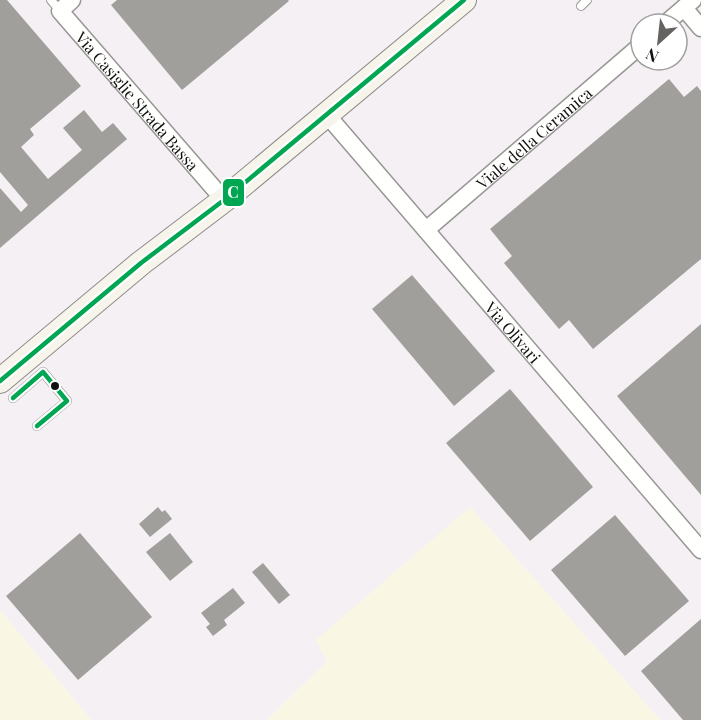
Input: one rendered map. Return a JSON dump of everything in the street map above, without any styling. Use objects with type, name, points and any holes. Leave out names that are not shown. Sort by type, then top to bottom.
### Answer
[{"type":"street","points":[[6,389],[141,263],[224,201],[464,0]]},
{"type":"street","points":[[685,3],[701,28]]},
{"type":"street","name":"Via Casiglie Strada Bassa","points":[[61,4],[224,201]]},
{"type":"street","name":"Viale della Ceramica","points":[[426,230],[629,55]]},
{"type":"street","name":"Via Olivari","points":[[327,115],[701,550]]},
{"type":"lane","points":[[6,389],[43,372],[67,401],[37,426]]},
{"type":"shaded area","points":[[0,0],[701,0],[701,720],[660,720],[470,507],[327,662],[267,720],[91,720],[0,610]]},
{"type":"shaded area","points":[[470,507],[660,720],[267,720],[327,662],[316,640]]},
{"type":"shaded area","points":[[0,610],[91,720],[0,720]]},
{"type":"building","points":[[0,0],[7,0],[81,86],[30,129],[34,135],[21,147],[48,179],[82,150],[63,128],[84,110],[102,132],[113,123],[127,139],[0,248],[0,188],[21,212],[28,205],[0,172]]},
{"type":"building","points":[[117,0],[289,1],[182,90],[111,5]]},
{"type":"building","points":[[669,79],[684,97],[697,86],[701,91],[701,259],[593,349],[569,320],[559,329],[504,263],[512,256],[490,229]]},
{"type":"building","points":[[412,275],[495,371],[454,406],[372,309]]},
{"type":"building","points":[[701,324],[701,495],[617,396]]},
{"type":"building","points":[[510,389],[593,487],[530,541],[446,443]]},
{"type":"building","points":[[158,507],[162,512],[165,510],[172,519],[150,537],[139,524]]},
{"type":"building","points":[[615,515],[689,601],[625,656],[551,570]]},
{"type":"building","points":[[80,533],[152,617],[78,680],[6,596]]},
{"type":"building","points":[[170,533],[193,562],[170,581],[146,552]]},
{"type":"building","points":[[263,563],[290,595],[279,604],[252,572]]},
{"type":"building","points":[[233,588],[245,603],[224,620],[227,625],[213,636],[206,627],[210,624],[201,613]]},
{"type":"building","points":[[701,619],[701,720],[683,720],[641,671]]},
{"type":"transit line","name":"C","points":[[0,381],[141,263],[224,200],[464,0]]},
{"type":"transit line","name":"C","points":[[13,398],[43,372],[67,401],[37,426]]}]
